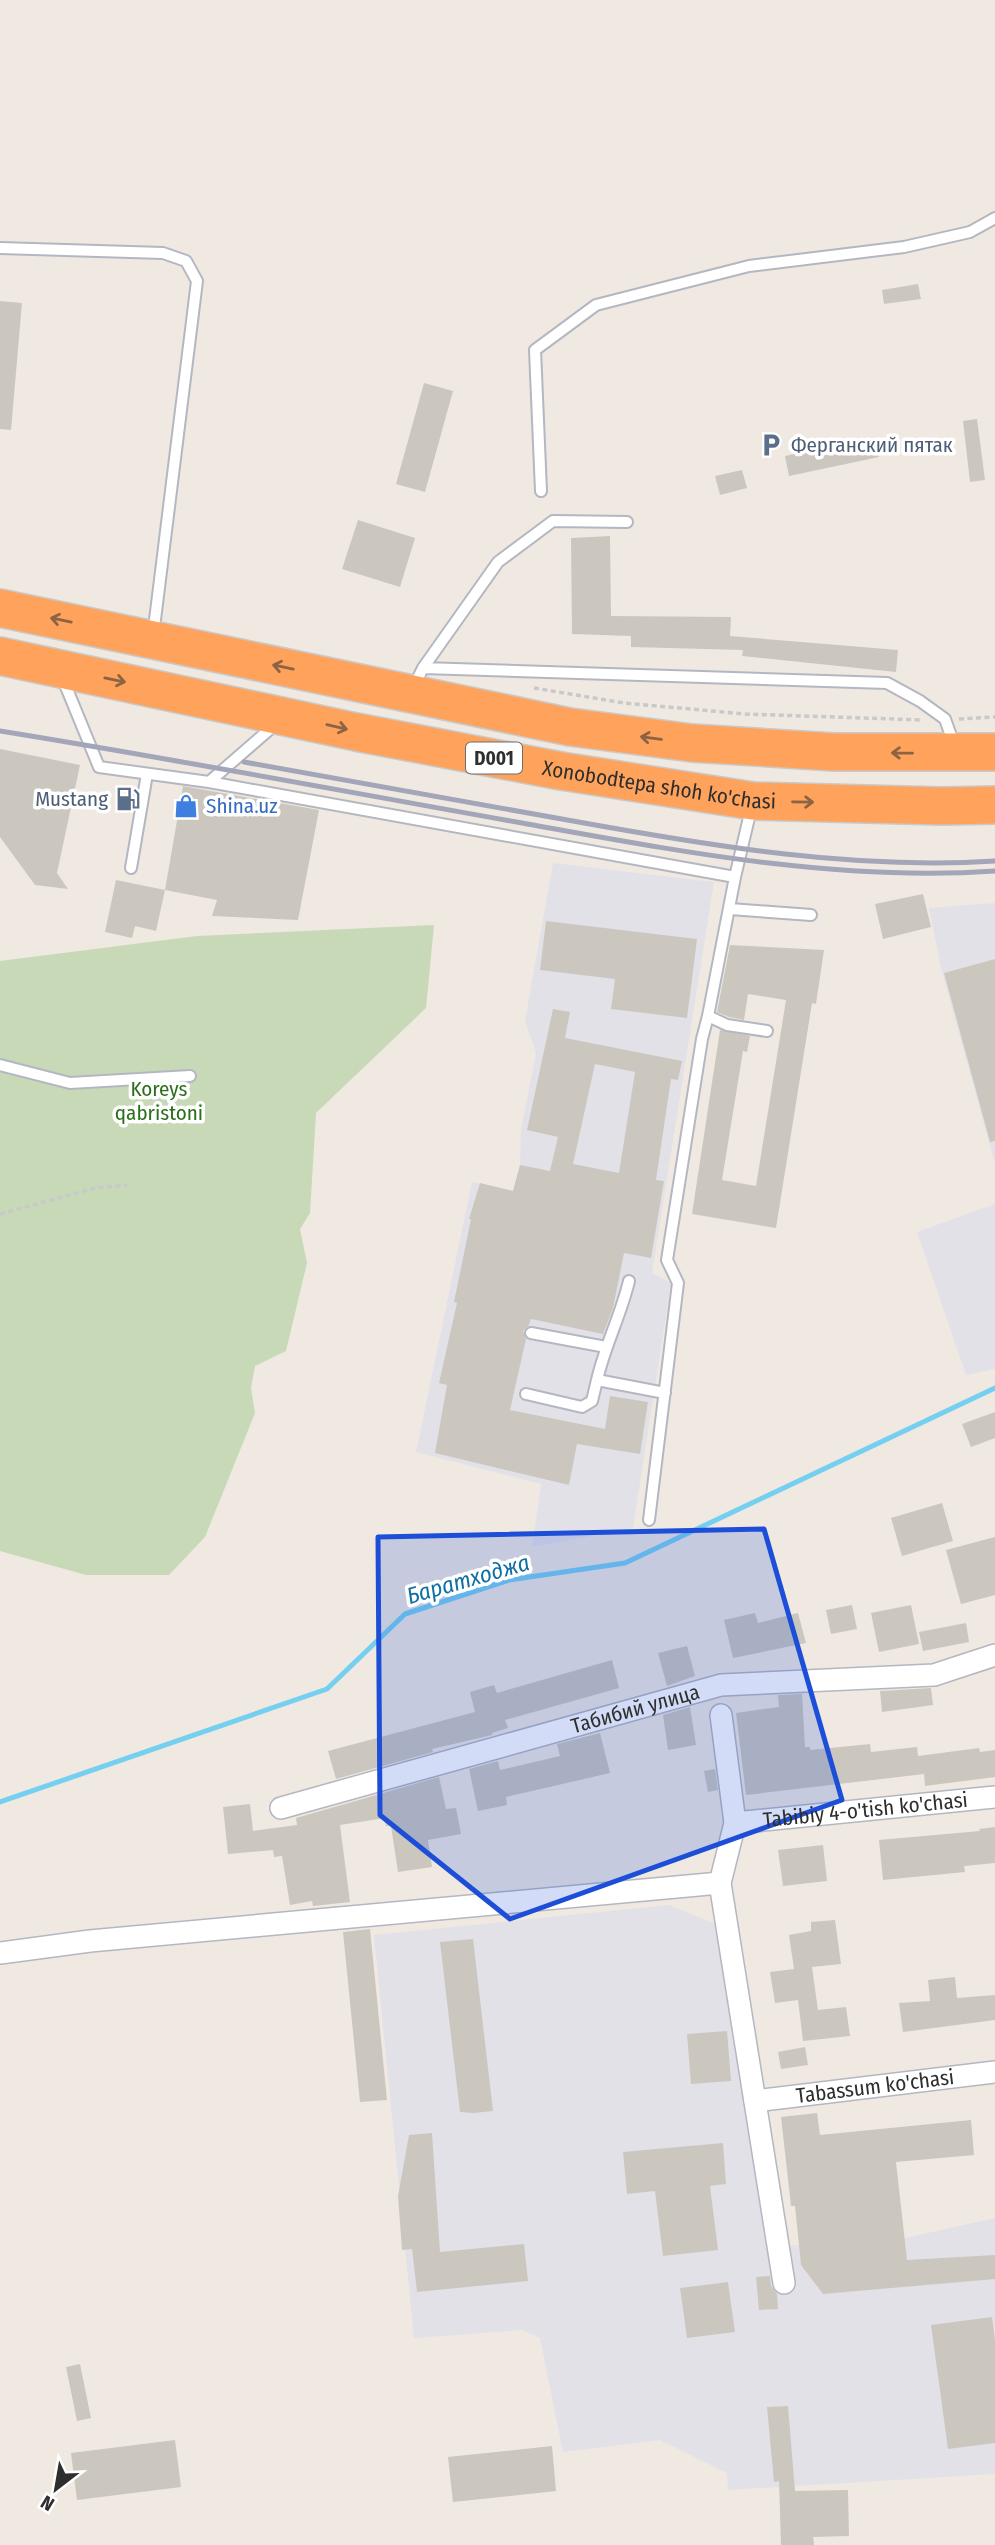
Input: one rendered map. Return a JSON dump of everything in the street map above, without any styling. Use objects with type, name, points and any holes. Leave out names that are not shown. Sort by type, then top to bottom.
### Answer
[{"type":"highway","name":"D001","points":[[0,608],[153,640],[416,681],[570,727],[692,743],[834,752],[951,736],[995,752]]},
{"type":"highway","name":"Xonobodtepa shoh ko'chasi","points":[[0,656],[561,771],[753,801],[995,805]]},
{"type":"highway","points":[[688,790],[692,743]]},
{"type":"street","name":"Табибий улица","points":[[281,1808],[721,1685],[934,1675],[995,1656]]},
{"type":"street","points":[[722,1715],[735,1823],[720,1883],[784,2283]]},
{"type":"street","name":"Tabibiy 4-o'tish ko'chasi","points":[[735,1823],[995,1797]]},
{"type":"street","points":[[0,1953],[90,1941],[720,1883]]},
{"type":"street","name":"Tabassum ko'chasi","points":[[755,2101],[995,2072]]},
{"type":"lane","points":[[541,491],[536,349],[596,305],[749,266],[904,247],[970,233],[995,218]]},
{"type":"lane","points":[[0,248],[163,253],[186,261],[197,281],[153,640]]},
{"type":"lane","points":[[416,681],[498,562],[553,521],[627,522]]},
{"type":"lane","points":[[58,668],[99,767],[209,782],[735,877]]},
{"type":"lane","points":[[416,681],[887,683],[920,701],[951,736]]},
{"type":"lane","points":[[209,782],[285,716]]},
{"type":"lane","points":[[131,868],[147,774]]},
{"type":"lane","points":[[649,1520],[678,1283],[667,1260],[702,1039],[753,801]]},
{"type":"lane","points":[[730,909],[811,915]]},
{"type":"lane","points":[[708,1016],[727,1025],[767,1031]]},
{"type":"lane","points":[[0,1065],[70,1083],[190,1076]]},
{"type":"lane","points":[[526,1394],[582,1406],[592,1401],[606,1348],[624,1305],[629,1281]]},
{"type":"lane","points":[[531,1334],[606,1348]]},
{"type":"lane","points":[[597,1380],[665,1393]]},
{"type":"path","points":[[530,687],[624,703],[745,714],[901,721],[951,736],[995,717]]},
{"type":"path","points":[[0,1214],[95,1188],[127,1185]]},
{"type":"highlighted area","points":[[764,1529],[842,1800],[510,1919],[380,1815],[378,1537]]},
{"type":"shaded area","points":[[553,863],[714,882],[652,1273],[671,1283],[633,1528],[532,1547],[541,1484],[416,1452],[472,1182],[513,1191],[520,1165],[521,1128],[536,1053],[525,1021]]},
{"type":"shaded area","points":[[995,903],[995,1164],[941,968],[929,908]]},
{"type":"shaded area","points":[[995,1204],[995,1369],[966,1375],[917,1232]]},
{"type":"shaded area","points":[[669,1905],[716,1924],[783,2246],[905,2238],[995,2218],[995,2474],[728,2490],[727,2473],[660,2440],[563,2452],[540,2338],[522,2330],[414,2338],[374,1935]]},
{"type":"green space","name":"Koreys qabristoni","points":[[434,925],[426,1008],[316,1113],[310,1213],[300,1229],[307,1263],[286,1351],[255,1366],[251,1388],[255,1413],[205,1537],[169,1575],[86,1575],[0,1551],[0,961],[197,936]]},
{"type":"building","points":[[918,284],[921,299],[884,304],[882,290]]},
{"type":"building","points":[[0,301],[22,303],[11,430],[0,429]]},
{"type":"building","points":[[424,383],[453,391],[425,492],[396,484]]},
{"type":"building","points":[[977,419],[985,480],[970,482],[963,421]]},
{"type":"building","points":[[875,437],[879,457],[789,476],[785,456]]},
{"type":"building","points":[[742,470],[747,488],[720,495],[715,476]]},
{"type":"building","points":[[358,520],[415,538],[400,587],[342,569]]},
{"type":"building","points":[[610,536],[611,616],[731,617],[730,636],[898,650],[896,672],[742,656],[743,650],[631,647],[631,636],[572,634],[571,538]]},
{"type":"building","points":[[0,749],[80,765],[57,873],[68,889],[35,885],[0,837]]},
{"type":"building","points":[[183,786],[319,810],[298,920],[212,916],[217,900],[165,890]]},
{"type":"building","points":[[116,880],[165,890],[156,931],[135,926],[132,938],[105,932]]},
{"type":"building","points":[[923,894],[931,927],[883,939],[875,904]]},
{"type":"building","points":[[546,921],[697,939],[687,1018],[611,1009],[615,979],[540,970]]},
{"type":"building","points":[[730,945],[824,950],[816,1004],[812,1003],[776,1228],[692,1214],[720,1030],[750,1036],[747,1052],[743,1051],[722,1180],[756,1186],[786,1000],[748,994],[744,1020],[717,1012]]},
{"type":"building","points":[[995,959],[995,1141],[990,1142],[944,973]]},
{"type":"building","points":[[553,1009],[570,1012],[565,1038],[682,1061],[678,1080],[671,1079],[656,1180],[664,1181],[651,1258],[624,1253],[613,1308],[603,1334],[531,1319],[523,1331],[526,1339],[510,1410],[605,1429],[610,1396],[648,1402],[640,1454],[577,1444],[569,1485],[435,1453],[447,1385],[439,1383],[457,1303],[454,1302],[469,1219],[480,1183],[513,1191],[520,1165],[550,1171],[558,1137],[527,1130]],"holes":[[[595,1064],[635,1072],[619,1173],[573,1164]]]},
{"type":"building","points":[[995,1412],[995,1438],[971,1447],[962,1424]]},
{"type":"building","points":[[942,1503],[953,1541],[902,1556],[891,1518]]},
{"type":"building","points":[[995,1537],[995,1595],[961,1604],[946,1550]]},
{"type":"building","points":[[852,1605],[857,1629],[831,1634],[826,1610]]},
{"type":"building","points":[[911,1605],[919,1644],[879,1652],[871,1613]]},
{"type":"building","points":[[755,1613],[758,1623],[798,1613],[806,1643],[733,1658],[724,1620]]},
{"type":"building","points":[[966,1623],[969,1642],[923,1651],[919,1632]]},
{"type":"building","points":[[687,1646],[695,1676],[667,1686],[658,1653]]},
{"type":"building","points":[[612,1660],[619,1688],[505,1720],[508,1728],[492,1735],[432,1749],[433,1752],[336,1779],[328,1751],[475,1712],[470,1692],[494,1685],[497,1693]]},
{"type":"building","points":[[931,1688],[933,1705],[882,1712],[880,1691]]},
{"type":"building","points":[[802,1694],[805,1747],[810,1747],[810,1750],[870,1744],[871,1752],[917,1747],[918,1756],[979,1748],[980,1752],[995,1750],[995,1777],[925,1786],[924,1774],[746,1795],[736,1713],[779,1707],[778,1695]]},
{"type":"building","points":[[690,1707],[696,1745],[668,1750],[663,1715]]},
{"type":"building","points":[[600,1733],[610,1773],[506,1797],[507,1805],[478,1811],[469,1769],[498,1761],[500,1770],[560,1756],[557,1744]]},
{"type":"building","points":[[715,1769],[718,1790],[708,1792],[704,1771]]},
{"type":"building","points":[[439,1777],[446,1809],[456,1808],[461,1834],[428,1840],[432,1867],[398,1872],[391,1826],[386,1826],[385,1818],[340,1825],[350,1902],[313,1906],[312,1901],[290,1905],[282,1856],[274,1857],[273,1850],[228,1854],[223,1807],[250,1804],[253,1831],[297,1825],[296,1818]]},
{"type":"building","points":[[995,1827],[995,1863],[964,1866],[965,1872],[883,1880],[879,1840],[980,1831],[979,1829]]},
{"type":"building","points":[[823,1845],[827,1881],[783,1886],[778,1850]]},
{"type":"building","points":[[835,1920],[841,1964],[812,1967],[818,2010],[846,2007],[850,2036],[803,2041],[798,2000],[775,2003],[770,1972],[794,1969],[789,1935],[811,1931],[811,1922]]},
{"type":"building","points":[[370,1929],[387,2100],[360,2102],[343,1932]]},
{"type":"building","points":[[473,1939],[493,2111],[474,2113],[460,2112],[440,1942]]},
{"type":"building","points":[[955,1977],[957,1998],[995,1995],[995,2020],[903,2032],[899,2003],[930,2001],[928,1980]]},
{"type":"building","points":[[727,2031],[731,2081],[691,2084],[687,2034]]},
{"type":"building","points":[[805,2047],[808,2065],[781,2069],[778,2052]]},
{"type":"building","points":[[817,2113],[820,2135],[971,2120],[974,2155],[896,2162],[907,2260],[995,2255],[995,2279],[823,2294],[801,2265],[781,2117]]},
{"type":"building","points":[[432,2133],[440,2252],[524,2244],[528,2281],[417,2292],[412,2249],[402,2250],[398,2196],[409,2135]]},
{"type":"building","points":[[723,2143],[726,2184],[710,2186],[718,2250],[663,2256],[655,2191],[627,2194],[623,2152]]},
{"type":"building","points":[[770,2276],[771,2286],[777,2294],[778,2309],[759,2310],[756,2277]]},
{"type":"building","points":[[728,2282],[735,2332],[687,2338],[680,2288]]},
{"type":"building","points":[[992,2317],[995,2340],[995,2443],[948,2449],[931,2325]]},
{"type":"building","points":[[80,2364],[91,2418],[77,2421],[66,2367]]},
{"type":"building","points":[[788,2406],[795,2491],[848,2490],[849,2536],[813,2537],[814,2545],[781,2545],[779,2481],[774,2482],[767,2407]]},
{"type":"building","points":[[175,2440],[181,2487],[77,2500],[71,2453]]},
{"type":"building","points":[[552,2446],[556,2491],[453,2502],[448,2457]]},
{"type":"waterway","name":"Баратходжа","points":[[0,1802],[327,1689],[405,1614],[509,1580],[625,1563],[995,1388]]},
{"type":"railway","points":[[0,731],[581,834],[757,862],[876,872],[995,871]]},
{"type":"railway","points":[[244,762],[625,830],[783,854],[889,862],[995,861]]},
{"type":"place","name":"Ферганский пятак","points":[[771,445]]},
{"type":"place","name":"Mustang","points":[[128,799]]},
{"type":"place","name":"Shina.uz","points":[[186,806]]}]
